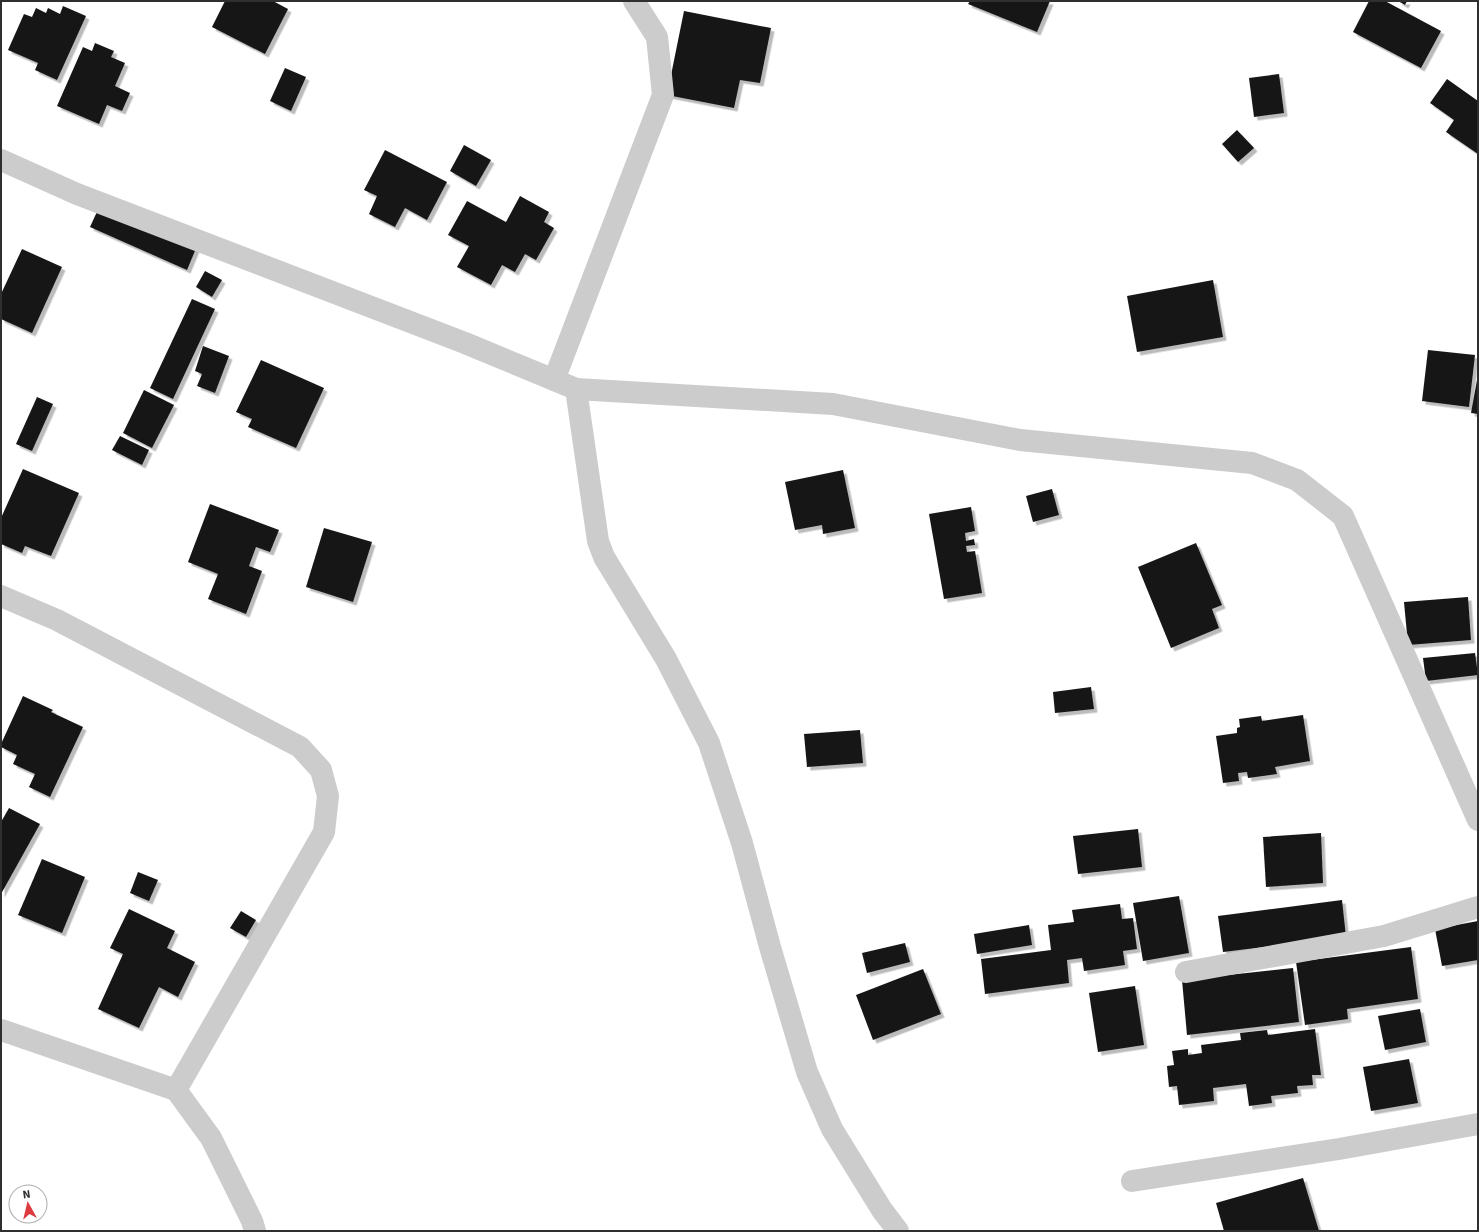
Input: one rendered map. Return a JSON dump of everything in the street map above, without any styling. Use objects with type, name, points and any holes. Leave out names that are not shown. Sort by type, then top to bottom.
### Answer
[{"type":"street","points":[[554,380],[662,95],[657,37],[634,1]]},
{"type":"street","points":[[1,160],[77,194],[465,343],[576,389],[832,404],[1020,440],[1252,463],[1297,480],[1343,516],[1478,820]]},
{"type":"street","points":[[576,389],[598,540],[604,557],[666,659],[709,743],[742,844],[770,947],[807,1072],[832,1129],[882,1210],[898,1231]]},
{"type":"street","points":[[1,596],[57,620],[300,747],[321,770],[328,796],[324,832],[176,1090]]},
{"type":"street","points":[[1186,972],[1384,936],[1478,906]]},
{"type":"street","points":[[1,1030],[176,1090],[211,1138],[255,1231]]},
{"type":"street","points":[[1132,1181],[1339,1150],[1478,1124]]},
{"type":"building","points":[[225,1],[273,1],[288,9],[265,54],[212,27]]},
{"type":"building","points":[[970,1],[1050,1],[1037,32],[968,4]]},
{"type":"building","points":[[1369,1],[1385,1],[1441,31],[1421,68],[1353,32]]},
{"type":"building","points":[[1398,1],[1407,1],[1405,5]]},
{"type":"building","points":[[63,6],[86,16],[57,80],[35,70],[38,63],[8,50],[24,14],[32,17],[36,8],[46,13],[48,8],[60,14]]},
{"type":"building","points":[[684,11],[771,28],[760,83],[740,80],[734,108],[667,95]]},
{"type":"building","points":[[95,43],[114,51],[111,57],[125,63],[115,86],[130,93],[122,111],[107,105],[99,124],[57,106],[83,47],[92,51]]},
{"type":"building","points":[[285,68],[306,77],[291,111],[270,101]]},
{"type":"building","points":[[1279,74],[1284,113],[1254,117],[1249,78]]},
{"type":"building","points":[[1447,79],[1478,101],[1478,154],[1446,132],[1454,120],[1430,103]]},
{"type":"building","points":[[1237,130],[1254,148],[1238,162],[1222,144]]},
{"type":"building","points":[[464,145],[491,160],[476,186],[450,171]]},
{"type":"building","points":[[385,150],[447,182],[427,220],[405,208],[395,227],[369,214],[377,196],[364,190]]},
{"type":"building","points":[[520,196],[549,212],[544,222],[554,228],[536,260],[525,254],[515,272],[502,265],[491,285],[457,267],[469,246],[448,235],[467,201],[506,222]]},
{"type":"building","points":[[101,203],[197,246],[187,270],[90,227]]},
{"type":"building","points":[[22,249],[62,267],[32,333],[1,319],[1,294]]},
{"type":"building","points":[[205,271],[222,280],[212,297],[196,287]]},
{"type":"building","points":[[1213,280],[1223,337],[1137,352],[1127,296]]},
{"type":"building","points":[[192,299],[215,309],[173,399],[150,388]]},
{"type":"building","points":[[203,346],[229,356],[215,393],[197,386],[202,374],[195,371]]},
{"type":"building","points":[[1428,350],[1475,355],[1469,407],[1422,401]]},
{"type":"building","points":[[261,360],[324,388],[296,448],[248,427],[252,419],[236,412]]},
{"type":"building","points":[[1478,380],[1478,414],[1471,413]]},
{"type":"building","points":[[144,390],[174,405],[152,448],[123,433]]},
{"type":"building","points":[[37,397],[53,404],[32,451],[16,444]]},
{"type":"building","points":[[120,436],[149,450],[142,465],[112,450]]},
{"type":"building","points":[[23,469],[79,493],[51,556],[25,546],[22,553],[1,544],[1,518]]},
{"type":"building","points":[[843,470],[855,528],[823,534],[822,525],[795,530],[785,482]]},
{"type":"building","points":[[1052,489],[1059,515],[1033,522],[1026,496]]},
{"type":"building","points":[[210,504],[279,530],[270,552],[256,547],[249,566],[262,571],[246,614],[208,599],[218,574],[188,562]]},
{"type":"building","points":[[971,507],[975,531],[965,533],[966,541],[974,539],[975,545],[966,546],[967,552],[975,551],[982,593],[944,599],[929,514]]},
{"type":"building","points":[[324,528],[372,542],[353,602],[306,587]]},
{"type":"building","points":[[1196,543],[1222,605],[1212,609],[1219,628],[1171,648],[1138,567]]},
{"type":"building","points":[[1468,597],[1471,640],[1408,645],[1404,602]]},
{"type":"building","points":[[1475,653],[1478,675],[1426,681],[1423,658]]},
{"type":"building","points":[[1091,687],[1094,709],[1055,713],[1053,692]]},
{"type":"building","points":[[23,696],[53,710],[51,712],[83,727],[50,797],[29,787],[35,774],[13,764],[17,755],[1,747]]},
{"type":"building","points":[[1303,715],[1310,761],[1275,767],[1277,774],[1248,778],[1247,772],[1238,773],[1239,781],[1223,783],[1216,736],[1237,733],[1237,728],[1240,727],[1239,719],[1261,716],[1262,721]]},
{"type":"building","points":[[860,730],[863,763],[807,767],[804,734]]},
{"type":"building","points":[[9,808],[40,824],[1,894],[1,822]]},
{"type":"building","points":[[1138,829],[1142,867],[1078,874],[1073,836]]},
{"type":"building","points":[[1321,833],[1323,883],[1266,887],[1263,837]]},
{"type":"building","points":[[42,859],[85,877],[62,933],[18,915]]},
{"type":"building","points":[[138,872],[158,880],[149,901],[130,893]]},
{"type":"building","points":[[1179,896],[1189,953],[1143,961],[1133,903]]},
{"type":"building","points":[[1342,900],[1346,937],[1223,952],[1218,916]]},
{"type":"building","points":[[1120,904],[1122,919],[1133,918],[1137,949],[1123,951],[1125,965],[1084,971],[1082,958],[1067,960],[1069,983],[985,994],[981,959],[1051,950],[1048,925],[1074,922],[1072,910]]},
{"type":"building","points":[[129,909],[175,931],[167,948],[195,962],[178,997],[159,987],[139,1028],[98,1009],[123,954],[110,948]]},
{"type":"building","points":[[241,911],[256,920],[246,937],[230,928]]},
{"type":"building","points":[[1478,921],[1478,960],[1442,966],[1435,929]]},
{"type":"building","points":[[1029,925],[1032,945],[977,954],[974,934]]},
{"type":"building","points":[[905,943],[910,962],[867,973],[862,953]]},
{"type":"building","points":[[1411,947],[1418,999],[1347,1009],[1348,1019],[1305,1025],[1296,962]]},
{"type":"building","points":[[1293,968],[1299,1022],[1187,1035],[1182,980]]},
{"type":"building","points":[[923,969],[941,1014],[873,1040],[856,995]]},
{"type":"building","points":[[1135,986],[1144,1045],[1098,1052],[1089,993]]},
{"type":"building","points":[[1420,1009],[1426,1042],[1385,1050],[1378,1016]]},
{"type":"building","points":[[1315,1029],[1321,1075],[1312,1075],[1313,1085],[1297,1086],[1298,1093],[1271,1096],[1272,1103],[1249,1106],[1246,1084],[1213,1088],[1214,1101],[1179,1105],[1177,1086],[1169,1087],[1167,1066],[1174,1065],[1172,1051],[1188,1049],[1188,1055],[1202,1053],[1201,1045],[1241,1040],[1240,1033],[1267,1030],[1268,1035]]},
{"type":"building","points":[[1409,1059],[1418,1103],[1371,1111],[1363,1067]]},
{"type":"building","points":[[1303,1178],[1319,1231],[1224,1231],[1216,1203]]}]
